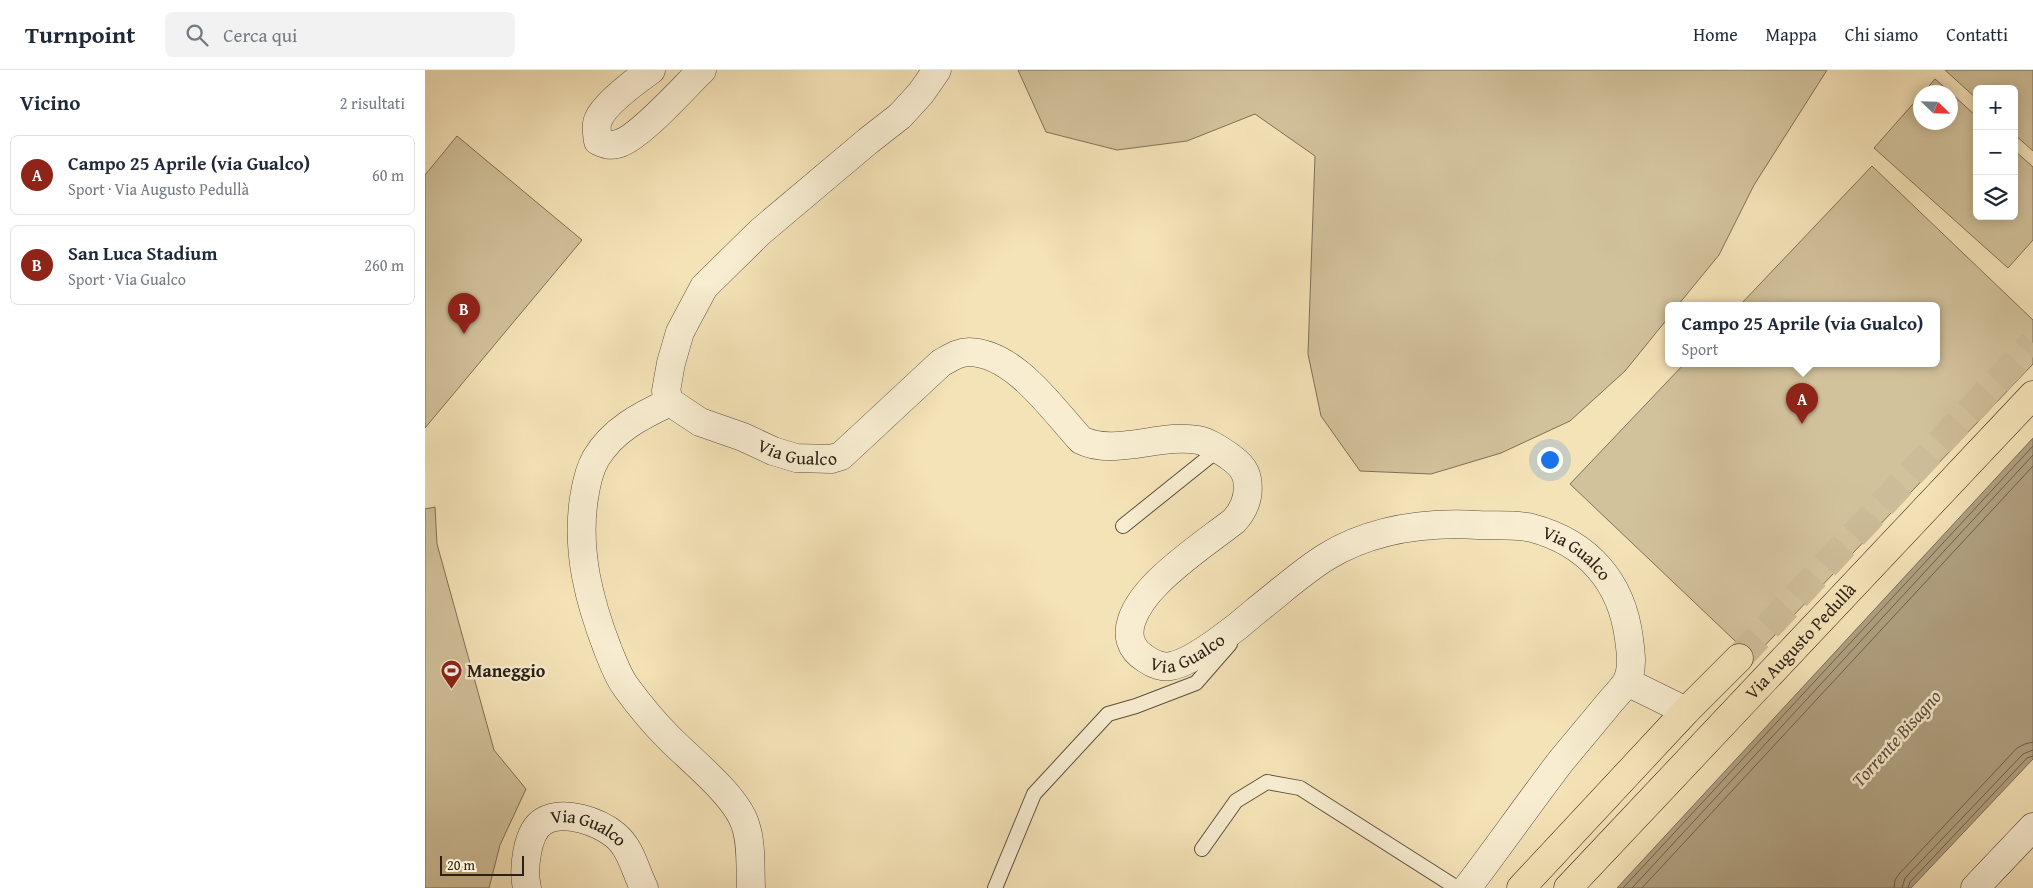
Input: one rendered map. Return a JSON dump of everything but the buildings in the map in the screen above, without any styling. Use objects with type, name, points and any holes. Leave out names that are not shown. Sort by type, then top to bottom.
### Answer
[{"type":"main road","name":"Via Augusto Pedullà","points":[[1568,888],[2033,395]]},
{"type":"main road","name":"Via Augusto Pedullà","points":[[1521,888],[1686,711],[1739,658]]},
{"type":"street","points":[[651,70],[622,92],[599,117],[596,128],[598,141],[607,145],[618,144],[641,132],[702,70]]},
{"type":"street","points":[[751,888],[750,850],[745,824],[731,800],[668,737],[624,686],[595,618],[584,570],[581,529],[586,481],[595,460],[610,439],[626,425],[670,402],[666,391],[671,363],[680,332],[704,287],[760,232],[900,116],[921,93],[937,70]]},
{"type":"street","name":"Via Gualco","points":[[670,402],[700,422],[743,437],[773,451],[796,458],[831,459],[841,456],[941,363],[955,354],[969,352],[995,358],[1026,380],[1081,440],[1091,445],[1109,446],[1184,439],[1199,440],[1219,449],[1242,467],[1247,476],[1249,489],[1243,511],[1234,521],[1165,575],[1145,595],[1134,612],[1129,625],[1131,641],[1135,650],[1147,660],[1168,667],[1182,663],[1235,629],[1326,557],[1363,539],[1407,527],[1465,524],[1530,528],[1557,536],[1590,557],[1607,575],[1621,601],[1628,631],[1632,662],[1627,682],[1561,762],[1467,888]]},
{"type":"street","points":[[1627,682],[1686,711]]},
{"type":"street","name":"Via Gualco","points":[[527,888],[525,868],[527,849],[535,831],[543,821],[562,816],[582,818],[601,825],[617,836],[629,851],[644,888]]},
{"type":"street","points":[[1975,888],[2033,827]]},
{"type":"lane","points":[[1123,526],[1219,449]]},
{"type":"lane","points":[[995,888],[1034,794],[1108,714],[1136,706],[1196,682],[1229,645],[1235,629]]},
{"type":"lane","points":[[1202,850],[1236,801],[1267,782],[1300,788],[1457,888]]},
{"type":"shaded area","points":[[1018,70],[1827,70],[1754,185],[1719,255],[1680,302],[1665,302],[1665,322],[1625,371],[1570,421],[1501,453],[1431,474],[1360,471],[1321,416],[1308,354],[1315,156],[1255,114],[1187,141],[1117,150],[1046,132]]},
{"type":"shaded area","points":[[1945,70],[2033,70],[2033,151],[2018,138],[2018,85],[1973,85],[1973,95]]},
{"type":"shaded area","points":[[1935,79],[1942,85],[1930,85]]},
{"type":"shaded area","points":[[1958,99],[1973,113],[1973,220],[2018,220],[2018,154],[2033,167],[2033,240],[2008,268],[1874,148],[1913,104],[1913,130],[1958,130]]},
{"type":"shaded area","points":[[457,136],[582,240],[425,428],[425,175]]},
{"type":"shaded area","points":[[1872,166],[2033,320],[2033,364],[1753,658],[1570,484],[1681,367],[1940,367],[1940,302],[1743,302]]},
{"type":"shaded area","name":"Maneggio","points":[[435,507],[437,544],[494,750],[526,789],[500,845],[489,888],[425,888],[425,509]]},
{"type":"water","name":"Torrente Bisagno","points":[[2033,438],[2033,759],[1911,888],[1617,888]]},
{"type":"tunnel","points":[[1739,658],[2033,343]]},
{"type":"place","name":"San Luca Stadium","points":[[464,334]]},
{"type":"place","name":"Campo 25 Aprile (via Gualco)","points":[[1802,424]]},
{"type":"place","name":"Maneggio","points":[[451,690]]}]
